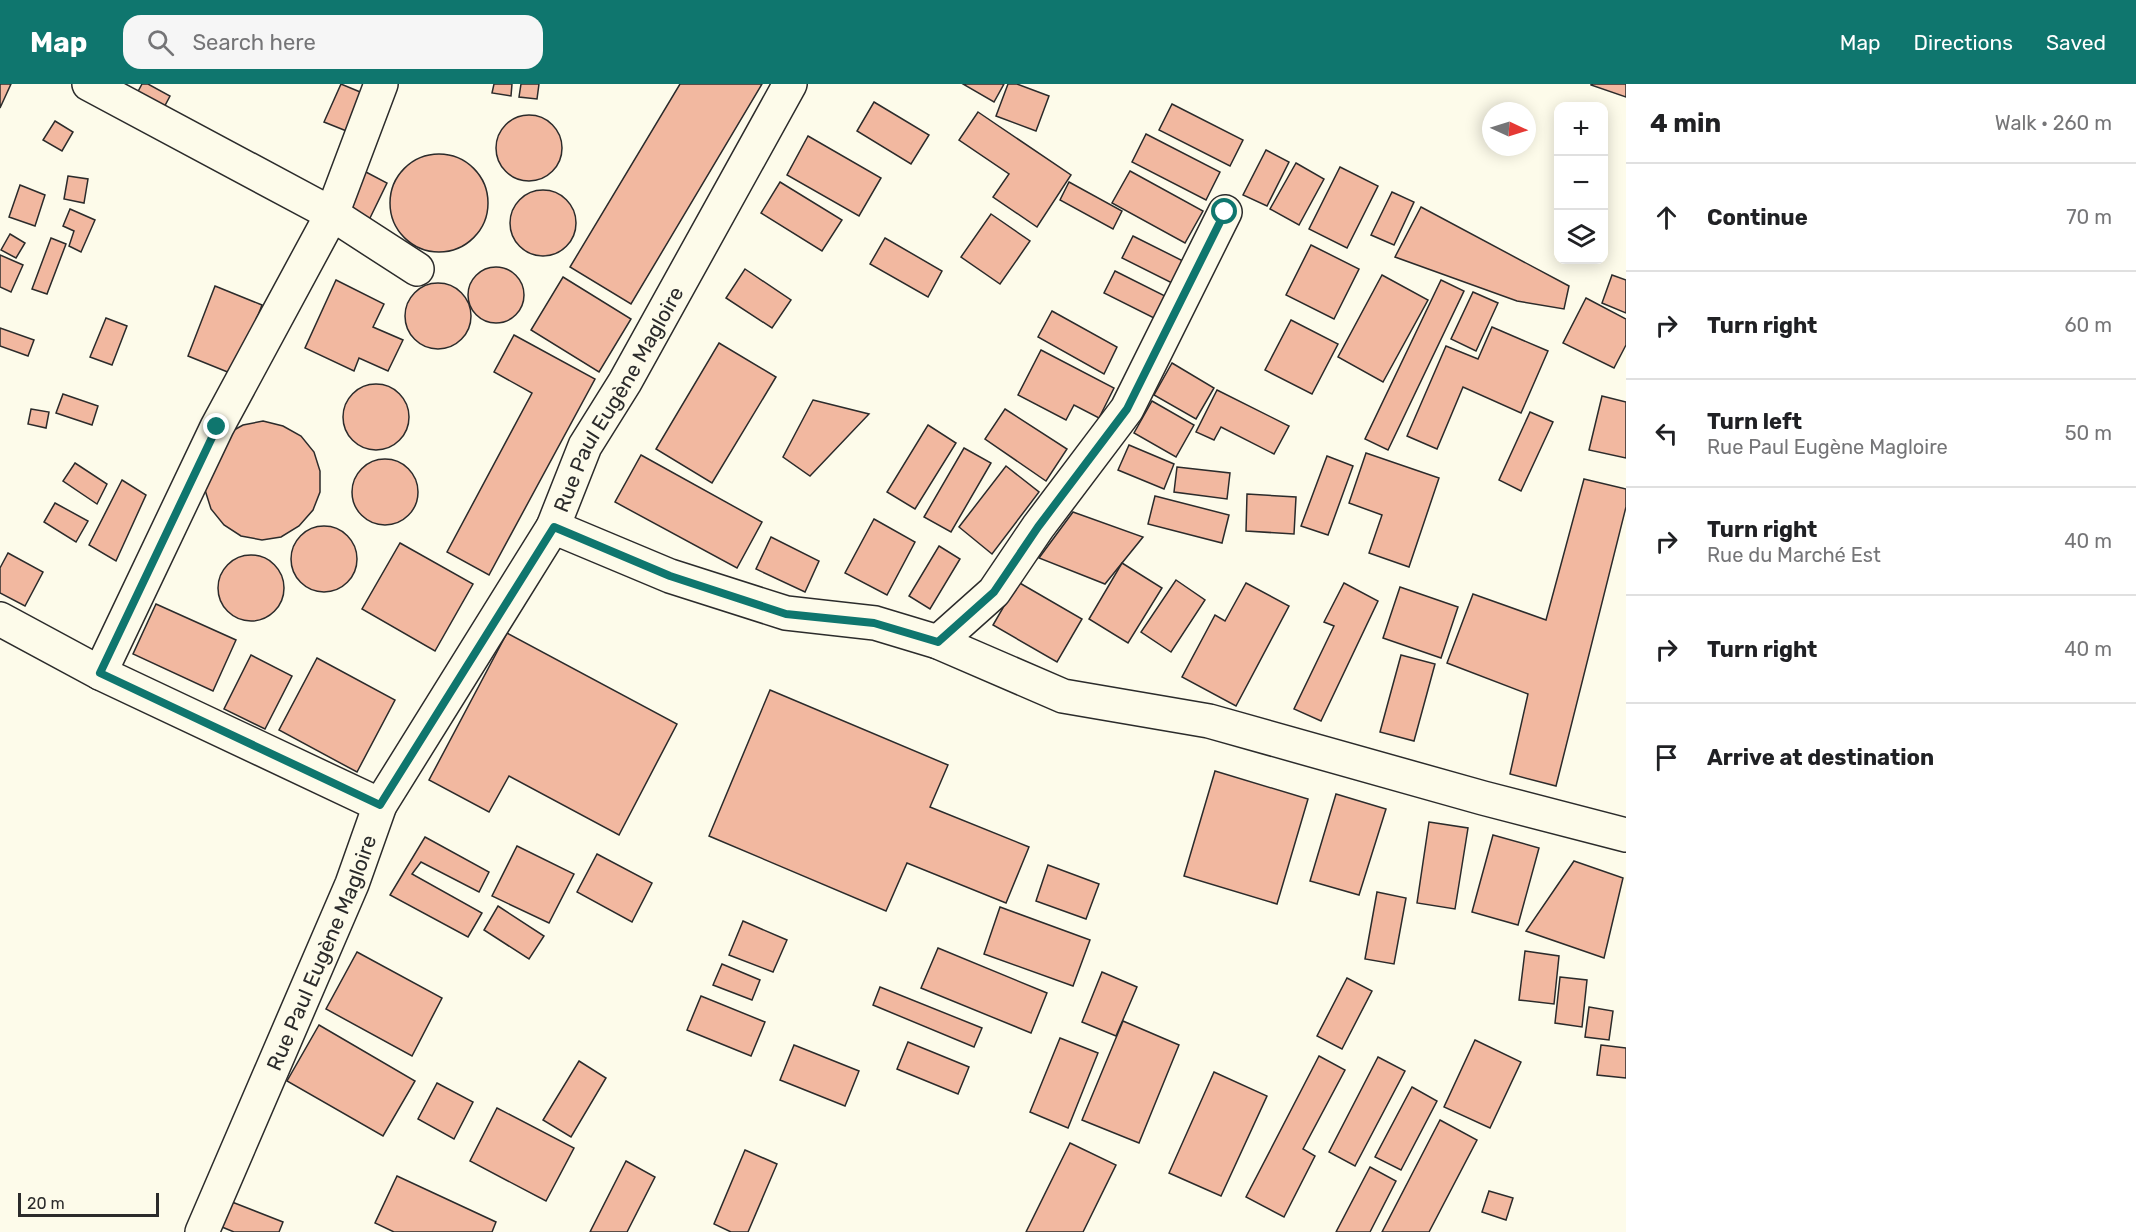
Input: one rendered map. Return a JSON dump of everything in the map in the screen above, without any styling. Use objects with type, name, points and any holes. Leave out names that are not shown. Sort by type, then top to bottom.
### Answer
[{"type":"street","points":[[89,84],[332,214],[417,269]]},
{"type":"street","points":[[100,673],[217,427],[332,214],[381,84]]},
{"type":"street","name":"Rue Paul Eugène Magloire","points":[[202,1232],[352,884],[380,805],[554,527],[585,446],[625,382],[790,84]]},
{"type":"street","points":[[938,642],[994,592],[1038,527],[1127,409],[1225,212]]},
{"type":"street","points":[[554,527],[670,576],[786,614],[874,623],[938,642],[1063,696],[1209,721],[1483,798],[1626,835]]},
{"type":"street","points":[[0,619],[100,673],[380,805]]},
{"type":"building","points":[[0,84],[11,84],[0,108]]},
{"type":"building","points":[[142,84],[148,84],[170,96],[161,113],[134,99]]},
{"type":"building","points":[[341,84],[365,94],[349,132],[324,122]]},
{"type":"building","points":[[494,84],[512,84],[511,96],[492,93]]},
{"type":"building","points":[[521,84],[539,84],[537,99],[519,97]]},
{"type":"building","points":[[680,84],[762,84],[631,304],[570,267]]},
{"type":"building","points":[[963,84],[1004,84],[994,102]]},
{"type":"building","points":[[1008,84],[1017,84],[1049,96],[1036,131],[996,116]]},
{"type":"building","points":[[1591,84],[1626,84],[1626,97],[1591,85]]},
{"type":"building","points":[[874,102],[929,135],[911,164],[857,131]]},
{"type":"building","points":[[1172,104],[1243,140],[1230,166],[1159,130]]},
{"type":"building","points":[[978,112],[1071,175],[1037,227],[993,197],[1009,174],[959,140]]},
{"type":"building","points":[[523,115],[535,115],[547,120],[557,130],[562,148],[560,161],[547,176],[535,181],[523,181],[511,176],[501,166],[496,154],[496,142],[501,130],[511,120]]},
{"type":"building","points":[[55,121],[73,132],[62,151],[43,140]]},
{"type":"building","points":[[1146,134],[1220,172],[1206,200],[1132,162]]},
{"type":"building","points":[[808,136],[881,178],[859,216],[787,175]]},
{"type":"building","points":[[1266,150],[1289,162],[1267,206],[1243,195]]},
{"type":"building","points":[[439,154],[458,157],[474,168],[485,184],[488,203],[485,222],[474,238],[458,249],[439,252],[420,249],[404,238],[393,222],[390,203],[393,184],[404,168],[420,157]]},
{"type":"building","points":[[1296,163],[1324,179],[1299,225],[1270,209]]},
{"type":"building","points":[[1340,167],[1378,186],[1347,248],[1309,229]]},
{"type":"building","points":[[364,171],[387,183],[369,220],[346,209]]},
{"type":"building","points":[[1130,171],[1203,211],[1185,243],[1112,203]]},
{"type":"building","points":[[68,176],[88,179],[84,203],[64,199]]},
{"type":"building","points":[[780,182],[842,220],[822,251],[761,213]]},
{"type":"building","points":[[1069,182],[1122,211],[1113,229],[1060,200]]},
{"type":"building","points":[[20,185],[45,195],[35,226],[9,217]]},
{"type":"building","points":[[543,190],[556,192],[571,205],[576,223],[574,236],[561,251],[543,256],[530,254],[515,241],[510,223],[512,210],[525,195]]},
{"type":"building","points":[[1392,192],[1414,202],[1394,245],[1371,235]]},
{"type":"building","points":[[1421,207],[1569,286],[1564,309],[1517,301],[1395,257]]},
{"type":"building","points":[[70,209],[95,220],[81,252],[69,246],[74,231],[63,226]]},
{"type":"building","points":[[991,214],[1030,241],[1000,284],[961,257]]},
{"type":"building","points":[[10,234],[25,243],[16,258],[1,250]]},
{"type":"building","points":[[1133,236],[1185,262],[1174,284],[1122,258]]},
{"type":"building","points":[[51,238],[66,244],[47,294],[32,289]]},
{"type":"building","points":[[885,238],[942,271],[928,297],[870,264]]},
{"type":"building","points":[[1311,245],[1359,269],[1334,319],[1286,295]]},
{"type":"building","points":[[0,255],[23,265],[11,292],[0,287]]},
{"type":"building","points":[[490,267],[502,267],[512,271],[520,279],[524,295],[520,311],[512,319],[502,323],[490,323],[480,319],[472,311],[468,301],[468,289],[472,279],[480,271]]},
{"type":"building","points":[[745,269],[791,300],[772,328],[726,298]]},
{"type":"building","points":[[1115,271],[1167,297],[1156,319],[1104,293]]},
{"type":"building","points":[[1382,275],[1428,300],[1383,382],[1338,357]]},
{"type":"building","points":[[1612,275],[1626,280],[1626,313],[1602,303]]},
{"type":"building","points":[[563,277],[631,319],[599,372],[531,330]]},
{"type":"building","points":[[336,280],[384,304],[373,327],[403,340],[388,371],[359,358],[354,371],[305,348]]},
{"type":"building","points":[[1441,280],[1464,291],[1388,450],[1365,439]]},
{"type":"building","points":[[432,283],[444,283],[456,288],[466,298],[471,316],[469,329],[456,344],[444,349],[432,349],[420,344],[410,334],[405,322],[405,310],[410,298],[420,288]]},
{"type":"building","points":[[215,286],[262,305],[235,375],[188,356]]},
{"type":"building","points":[[1473,292],[1498,303],[1476,351],[1451,339]]},
{"type":"building","points":[[1586,298],[1626,319],[1626,345],[1614,368],[1563,343]]},
{"type":"building","points":[[1052,311],[1117,347],[1104,374],[1038,337]]},
{"type":"building","points":[[106,318],[127,326],[112,365],[90,357]]},
{"type":"building","points":[[1291,320],[1338,344],[1312,394],[1265,370]]},
{"type":"building","points":[[1492,327],[1548,351],[1521,413],[1463,387],[1437,449],[1407,436],[1446,346],[1478,359]]},
{"type":"building","points":[[0,328],[34,340],[28,356],[0,346]]},
{"type":"building","points":[[514,335],[595,379],[489,575],[447,552],[532,393],[494,372]]},
{"type":"building","points":[[719,343],[776,377],[712,483],[656,449]]},
{"type":"building","points":[[1041,350],[1114,388],[1099,418],[1074,405],[1066,420],[1018,395]]},
{"type":"building","points":[[1172,363],[1214,388],[1196,419],[1154,395]]},
{"type":"building","points":[[370,384],[382,384],[394,389],[404,399],[409,417],[407,430],[394,445],[382,450],[370,450],[358,445],[348,435],[343,423],[343,411],[348,399],[358,389]]},
{"type":"building","points":[[1217,390],[1289,426],[1274,454],[1221,427],[1214,440],[1196,432]]},
{"type":"building","points":[[63,394],[98,406],[92,425],[56,413]]},
{"type":"building","points":[[1602,396],[1626,402],[1626,458],[1589,450]]},
{"type":"building","points":[[813,400],[869,414],[810,476],[783,457]]},
{"type":"building","points":[[1152,401],[1194,425],[1176,457],[1134,433]]},
{"type":"building","points":[[31,409],[49,412],[46,428],[28,424]]},
{"type":"building","points":[[1005,409],[1067,449],[1046,481],[985,439]]},
{"type":"building","points":[[1530,412],[1553,422],[1521,491],[1499,480]]},
{"type":"building","points":[[263,421],[283,426],[301,436],[314,452],[320,471],[320,492],[313,510],[299,526],[281,537],[262,540],[241,536],[224,525],[211,509],[205,490],[225,435],[243,425]]},
{"type":"building","points":[[928,425],[956,443],[915,509],[887,492]]},
{"type":"building","points":[[1129,445],[1174,464],[1164,489],[1118,470]]},
{"type":"building","points":[[964,448],[991,463],[951,532],[924,517]]},
{"type":"building","points":[[1366,453],[1439,478],[1409,567],[1369,553],[1382,515],[1349,503]]},
{"type":"building","points":[[641,455],[762,522],[737,568],[615,502]]},
{"type":"building","points":[[1327,456],[1353,466],[1328,535],[1301,526]]},
{"type":"building","points":[[379,459],[391,459],[403,464],[413,474],[418,492],[416,505],[403,520],[391,525],[379,525],[367,520],[357,510],[352,498],[352,486],[357,474],[367,464]]},
{"type":"building","points":[[75,463],[107,484],[97,504],[63,481]]},
{"type":"building","points":[[1006,466],[1039,492],[992,554],[959,527]]},
{"type":"building","points":[[1177,467],[1230,473],[1227,499],[1174,492]]},
{"type":"building","points":[[1584,479],[1626,489],[1626,507],[1556,786],[1510,774],[1528,694],[1447,663],[1473,594],[1546,620]]},
{"type":"building","points":[[122,480],[146,495],[116,561],[89,545]]},
{"type":"building","points":[[1247,494],[1296,497],[1294,534],[1246,531]]},
{"type":"building","points":[[1155,496],[1229,515],[1222,543],[1148,524]]},
{"type":"building","points":[[55,503],[88,521],[76,542],[44,522]]},
{"type":"building","points":[[1073,512],[1143,537],[1105,584],[1039,558]]},
{"type":"building","points":[[874,519],[915,542],[887,595],[845,573]]},
{"type":"building","points":[[318,526],[330,526],[342,531],[352,541],[357,559],[355,572],[342,587],[330,592],[318,592],[306,587],[296,577],[291,565],[291,553],[296,541],[306,531]]},
{"type":"building","points":[[771,537],[819,561],[805,592],[756,569]]},
{"type":"building","points":[[400,543],[473,584],[435,651],[362,609]]},
{"type":"building","points":[[939,546],[960,559],[930,609],[909,596]]},
{"type":"building","points":[[8,553],[43,572],[25,606],[0,593],[0,568]]},
{"type":"building","points":[[245,555],[257,555],[269,560],[279,570],[284,588],[282,601],[269,616],[257,621],[245,621],[233,616],[223,606],[218,594],[218,582],[223,570],[233,560]]},
{"type":"building","points":[[1122,563],[1162,588],[1128,643],[1089,619]]},
{"type":"building","points":[[1176,580],[1205,600],[1171,652],[1141,632]]},
{"type":"building","points":[[1018,582],[1082,619],[1057,662],[993,625]]},
{"type":"building","points":[[1246,583],[1289,606],[1236,706],[1182,677],[1215,615],[1225,621]]},
{"type":"building","points":[[1344,583],[1378,601],[1321,721],[1294,709],[1334,626],[1324,622]]},
{"type":"building","points":[[1400,587],[1458,607],[1441,658],[1383,638]]},
{"type":"building","points":[[156,604],[236,640],[213,691],[133,654]]},
{"type":"building","points":[[507,633],[677,724],[619,835],[509,776],[489,812],[429,780]]},
{"type":"building","points":[[251,655],[292,676],[265,729],[224,709]]},
{"type":"building","points":[[1401,655],[1435,664],[1414,741],[1380,732]]},
{"type":"building","points":[[317,658],[395,700],[357,772],[279,730]]},
{"type":"building","points":[[770,690],[948,765],[930,807],[1029,847],[1006,903],[907,863],[886,911],[709,836]]},
{"type":"building","points":[[1215,771],[1308,799],[1277,904],[1184,876]]},
{"type":"building","points":[[1336,794],[1386,809],[1359,895],[1310,881]]},
{"type":"building","points":[[1429,822],[1468,828],[1455,909],[1417,903]]},
{"type":"building","points":[[1493,835],[1539,848],[1518,925],[1472,912]]},
{"type":"building","points":[[425,837],[489,872],[479,892],[421,862],[412,874],[482,913],[468,937],[390,895]]},
{"type":"building","points":[[517,846],[574,874],[549,923],[492,896]]},
{"type":"building","points":[[597,854],[652,883],[632,922],[577,892]]},
{"type":"building","points":[[1574,861],[1623,878],[1604,958],[1526,931]]},
{"type":"building","points":[[1048,865],[1099,884],[1086,919],[1036,901]]},
{"type":"building","points":[[1377,892],[1406,898],[1394,964],[1365,959]]},
{"type":"building","points":[[498,906],[544,936],[529,959],[484,930]]},
{"type":"building","points":[[1000,907],[1090,940],[1073,986],[984,954]]},
{"type":"building","points":[[743,921],[787,940],[773,972],[729,955]]},
{"type":"building","points":[[938,948],[1047,993],[1031,1033],[921,988]]},
{"type":"building","points":[[1525,951],[1559,956],[1554,1004],[1519,1000]]},
{"type":"building","points":[[357,952],[442,998],[412,1056],[326,1009]]},
{"type":"building","points":[[722,964],[760,980],[752,1000],[713,985]]},
{"type":"building","points":[[1102,972],[1137,987],[1116,1036],[1082,1022]]},
{"type":"building","points":[[1560,977],[1587,980],[1582,1027],[1555,1023]]},
{"type":"building","points":[[1347,978],[1372,991],[1342,1049],[1317,1036]]},
{"type":"building","points":[[880,987],[982,1028],[974,1047],[873,1005]]},
{"type":"building","points":[[701,996],[765,1022],[751,1056],[687,1030]]},
{"type":"building","points":[[1589,1007],[1613,1011],[1609,1040],[1585,1037]]},
{"type":"building","points":[[1123,1021],[1179,1045],[1139,1143],[1082,1120]]},
{"type":"building","points":[[319,1025],[415,1081],[383,1136],[287,1081]]},
{"type":"building","points":[[1060,1038],[1098,1053],[1068,1128],[1030,1112]]},
{"type":"building","points":[[1475,1040],[1521,1062],[1490,1128],[1444,1107]]},
{"type":"building","points":[[908,1042],[969,1067],[958,1094],[897,1069]]},
{"type":"building","points":[[794,1045],[859,1071],[845,1106],[780,1080]]},
{"type":"building","points":[[1601,1045],[1626,1048],[1626,1078],[1597,1075]]},
{"type":"building","points":[[1319,1056],[1345,1070],[1303,1149],[1315,1156],[1284,1217],[1246,1197]]},
{"type":"building","points":[[1378,1057],[1405,1071],[1355,1166],[1329,1152]]},
{"type":"building","points":[[579,1061],[606,1078],[571,1137],[543,1120]]},
{"type":"building","points":[[1214,1072],[1267,1096],[1221,1196],[1169,1173]]},
{"type":"building","points":[[437,1083],[473,1102],[454,1139],[418,1119]]},
{"type":"building","points":[[1412,1087],[1437,1101],[1401,1170],[1375,1157]]},
{"type":"building","points":[[497,1108],[574,1148],[546,1201],[470,1161]]},
{"type":"building","points":[[1440,1120],[1477,1140],[1429,1232],[1382,1232]]},
{"type":"building","points":[[1070,1143],[1116,1165],[1083,1232],[1026,1232]]},
{"type":"building","points":[[745,1150],[777,1164],[748,1232],[731,1232],[714,1224]]},
{"type":"building","points":[[626,1161],[655,1177],[627,1232],[590,1232]]},
{"type":"building","points":[[1370,1167],[1396,1181],[1370,1232],[1336,1232]]},
{"type":"building","points":[[397,1176],[496,1222],[492,1232],[394,1232],[375,1223]]},
{"type":"building","points":[[1489,1191],[1513,1198],[1506,1220],[1482,1212]]},
{"type":"building","points":[[232,1202],[283,1222],[279,1232],[234,1232],[222,1227]]},
{"type":"route","points":[[217,427],[100,673],[380,805],[554,527],[670,576],[786,614],[874,623],[938,642],[994,592],[1038,527],[1127,409],[1225,212]]}]
